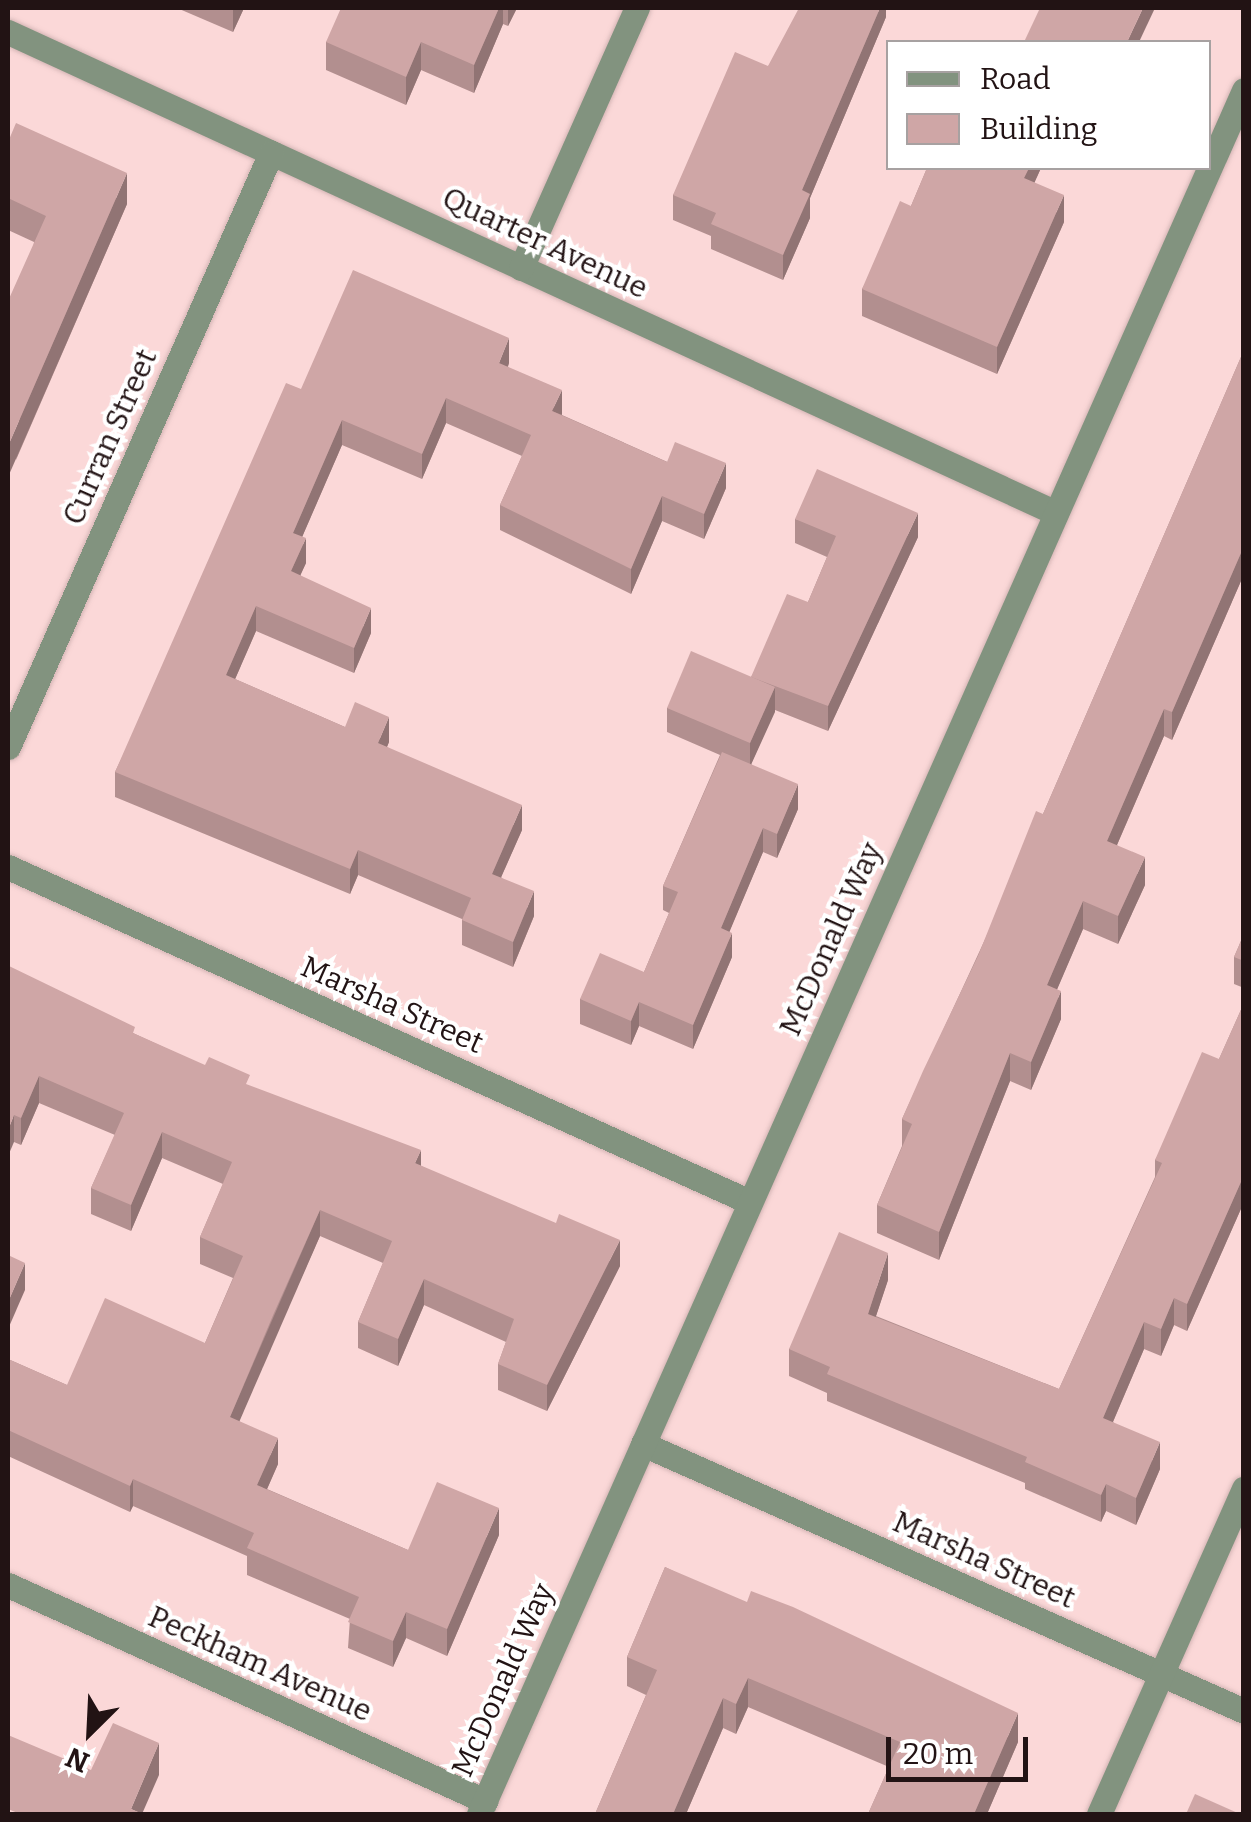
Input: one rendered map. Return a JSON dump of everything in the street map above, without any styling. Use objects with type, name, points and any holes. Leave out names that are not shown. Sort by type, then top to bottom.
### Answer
[{"type":"street","points":[[521,268],[637,8]]},
{"type":"street","name":"Quarter Avenue","points":[[8,32],[1056,513]]},
{"type":"street","name":"McDonald Way","points":[[1211,164],[1244,90]]},
{"type":"street","name":"Curran Street","points":[[8,747],[271,153]]},
{"type":"street","name":"McDonald Way","points":[[482,1808],[1208,170]]},
{"type":"street","name":"Marsha Street","points":[[8,867],[750,1202]]},
{"type":"street","name":"Marsha Street","points":[[643,1444],[1244,1711]]},
{"type":"street","points":[[1099,1814],[1244,1489]]},
{"type":"street","name":"Peckham Avenue","points":[[8,1586],[482,1808]]},
{"type":"building","points":[[341,8],[499,8],[474,65],[421,42],[406,77],[326,42]]},
{"type":"building","points":[[799,8],[880,8],[802,190],[810,194],[783,255],[711,224],[716,213],[673,195],[735,52],[768,66]]},
{"type":"building","points":[[1040,8],[1143,8],[1128,40],[1025,40]]},
{"type":"building","points":[[16,123],[127,173],[8,446],[8,301],[46,216],[8,198],[8,142]]},
{"type":"building","points":[[926,170],[1028,170],[1024,178],[1064,195],[997,347],[862,289],[900,201],[911,206]]},
{"type":"building","points":[[353,270],[509,338],[499,363],[562,390],[552,411],[667,462],[675,442],[726,463],[704,514],[662,496],[631,569],[500,505],[531,435],[446,398],[422,454],[342,420],[293,533],[306,538],[291,571],[371,608],[354,648],[256,606],[226,675],[345,727],[355,702],[389,717],[378,743],[522,805],[492,874],[534,891],[513,942],[462,920],[471,898],[358,850],[350,869],[115,772],[286,383],[301,389]]},
{"type":"building","points":[[1244,350],[1244,546],[1172,712],[1164,709],[1107,841],[1145,857],[1118,916],[1083,901],[1047,985],[1061,991],[1031,1062],[1010,1053],[939,1232],[877,1205],[912,1124],[902,1119],[978,956],[1036,811],[1043,814]]},
{"type":"building","points":[[817,469],[918,513],[828,706],[751,677],[787,594],[808,602],[836,536],[795,519]]},
{"type":"building","points":[[691,651],[775,687],[750,743],[667,708]]},
{"type":"building","points":[[722,752],[798,784],[777,834],[763,828],[721,928],[732,933],[693,1025],[639,1002],[631,1021],[580,999],[600,953],[644,972],[678,892],[663,886]]},
{"type":"building","points":[[1244,934],[1244,961],[1234,957]]},
{"type":"building","points":[[9,966],[135,1027],[133,1033],[205,1065],[209,1057],[250,1075],[246,1084],[421,1150],[415,1163],[556,1223],[559,1214],[620,1240],[547,1385],[498,1364],[514,1319],[424,1279],[398,1339],[358,1322],[392,1241],[320,1210],[274,1313],[230,1417],[278,1438],[257,1485],[408,1550],[437,1482],[499,1508],[447,1629],[406,1612],[393,1641],[348,1622],[359,1597],[247,1548],[254,1533],[133,1479],[130,1486],[8,1430],[8,1359],[67,1385],[105,1298],[205,1343],[243,1256],[200,1237],[232,1162],[162,1132],[131,1205],[91,1188],[124,1113],[39,1076],[21,1118],[14,1115],[8,1130]]},
{"type":"building","points":[[1244,1003],[1244,1175],[1187,1304],[1174,1298],[1161,1329],[1144,1322],[1103,1418],[1160,1442],[1136,1498],[1106,1484],[1101,1495],[1025,1462],[1027,1457],[827,1374],[830,1367],[789,1349],[839,1232],[888,1253],[868,1314],[1059,1389],[1162,1163],[1155,1160],[1202,1052],[1219,1059]]},
{"type":"building","points":[[8,1255],[25,1263],[8,1302]]},
{"type":"building","points":[[665,1567],[747,1602],[751,1591],[793,1607],[1018,1713],[974,1814],[868,1814],[900,1742],[748,1678],[736,1704],[723,1698],[673,1814],[595,1814],[657,1670],[627,1657]]},
{"type":"building","points":[[113,1723],[159,1743],[131,1809],[143,1814],[20,1814],[8,1809],[8,1735],[91,1770]]},
{"type":"building","points":[[1195,1794],[1240,1814],[1186,1814]]}]
